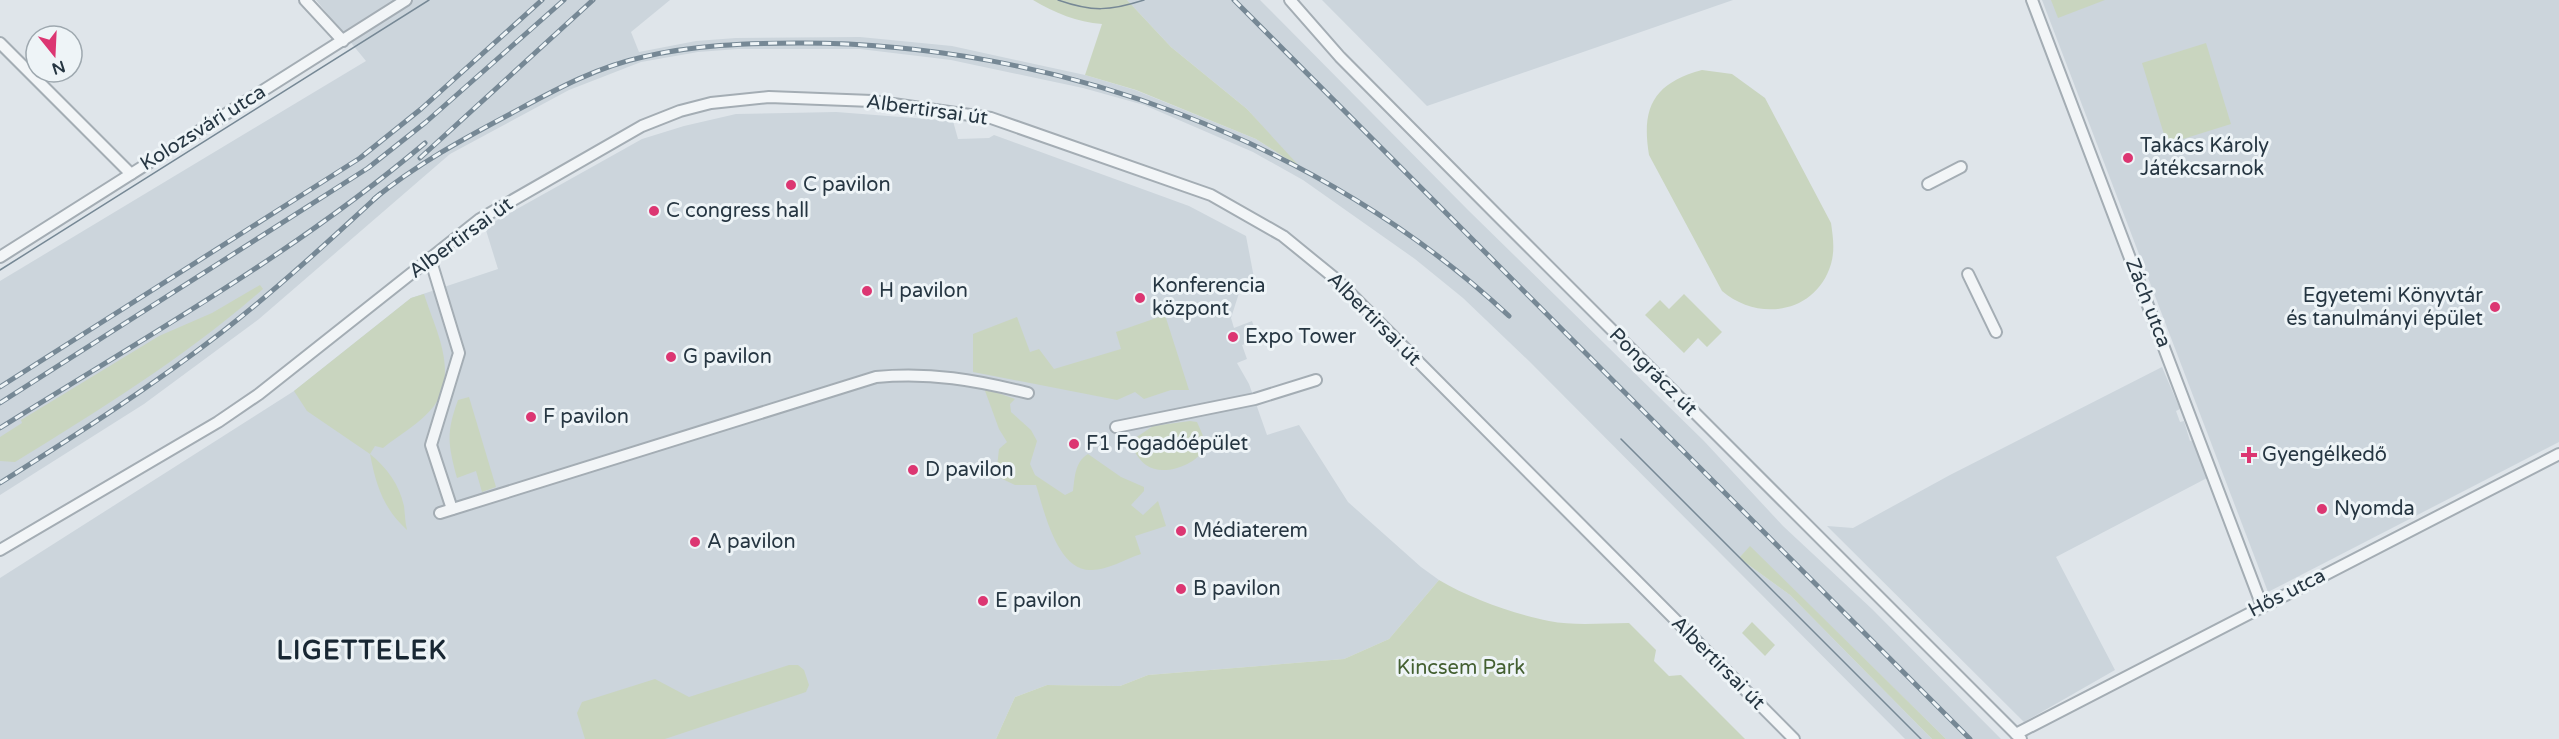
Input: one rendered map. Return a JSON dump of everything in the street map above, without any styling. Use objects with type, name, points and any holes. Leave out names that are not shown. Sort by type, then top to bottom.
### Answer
[{"type":"street","points":[[305,0],[343,41]]},
{"type":"street","name":"Kolozsvári utca","points":[[0,257],[406,0]]},
{"type":"street","name":"Pongrácz út","points":[[1290,0],[1340,57],[1810,531],[2019,737]]},
{"type":"street","name":"Zách utca","points":[[2032,0],[2262,606]]},
{"type":"street","points":[[0,43],[131,174]]},
{"type":"street","name":"Albertirsai út","points":[[0,550],[218,422],[259,394],[480,219],[642,126],[680,111],[739,99],[768,97],[872,101],[991,118],[1211,195],[1268,227],[1337,280],[1794,739]]},
{"type":"street","points":[[1928,184],[1961,166]]},
{"type":"street","points":[[430,258],[459,353],[431,445],[452,510]]},
{"type":"street","points":[[1968,274],[1996,332]]},
{"type":"street","points":[[440,513],[876,377],[909,374],[962,377],[1028,393]]},
{"type":"street","points":[[1116,427],[1255,399],[1316,380]]},
{"type":"street","name":"Hős utca","points":[[2019,737],[2262,606],[2559,454]]},
{"type":"shaded area","points":[[316,0],[670,0],[631,32],[639,52],[696,41],[736,38],[860,37],[952,46],[1085,75],[1135,90],[1256,139],[1298,166],[1247,109],[1171,47],[1127,0],[1260,0],[1469,211],[1704,441],[1783,526],[1872,609],[2001,739],[1946,739],[1750,547],[1739,558],[1790,595],[1932,739],[1905,739],[1529,361],[1463,298],[1415,259],[1303,180],[1253,152],[1144,105],[1083,88],[951,60],[860,49],[738,49],[698,52],[641,62],[569,90],[450,154],[259,319],[144,404],[0,495],[0,281],[366,61]]},
{"type":"shaded area","points":[[1322,0],[1733,0],[1427,106]]},
{"type":"shaded area","points":[[2042,0],[2559,0],[2559,442],[2268,592]]},
{"type":"shaded area","points":[[836,112],[953,121],[958,139],[989,138],[994,135],[1189,206],[1246,236],[1256,288],[1239,293],[1231,318],[1234,328],[1252,321],[1258,339],[1242,345],[1247,359],[1237,363],[1249,384],[1267,435],[1299,425],[1348,502],[1421,567],[1439,580],[1389,639],[1344,659],[1148,675],[1120,686],[1047,685],[1015,697],[996,739],[0,739],[0,578],[294,391],[411,298],[498,269],[485,227],[642,139],[736,114]]},
{"type":"shaded area","points":[[2162,367],[2180,409],[2176,411],[2180,422],[2184,421],[2190,441],[2194,440],[2207,478],[2056,557],[2115,670],[2024,722],[1827,526],[1853,528],[1950,475]]},
{"type":"green space","points":[[1033,0],[1127,0],[1171,47],[1247,109],[1301,168],[1256,139],[1136,90],[1085,75],[1102,24],[1066,16]]},
{"type":"green space","points":[[2051,0],[2105,0],[2058,18]]},
{"type":"green space","points":[[2206,43],[2231,124],[2167,144],[2142,63]]},
{"type":"green space","points":[[1702,70],[1732,74],[1765,98],[1831,223],[1833,249],[1831,264],[1823,281],[1813,294],[1799,303],[1784,308],[1752,307],[1736,301],[1722,291],[1649,155],[1647,123],[1654,99],[1672,82]]},
{"type":"green space","points":[[260,285],[263,289],[234,314],[142,381],[15,462],[0,461],[0,437],[22,423],[21,420],[159,336],[212,313]]},
{"type":"green space","points":[[424,294],[443,350],[445,379],[441,393],[434,406],[423,417],[383,448],[375,446],[370,454],[307,411],[294,391],[411,298]]},
{"type":"green space","points":[[1684,294],[1722,332],[1707,347],[1698,338],[1684,353],[1645,315],[1660,300],[1669,309]]},
{"type":"green space","points":[[1165,315],[1189,390],[1171,390],[1144,399],[1135,392],[1117,400],[973,372],[973,334],[1017,317],[1030,352],[1039,349],[1054,369],[1121,349],[1116,332]]},
{"type":"green space","points":[[984,388],[1015,399],[1010,404],[1011,412],[1031,430],[1037,441],[1030,464],[1035,475],[1065,495],[1073,491],[1078,465],[1088,454],[1121,477],[1144,487],[1144,491],[1131,505],[1143,515],[1158,501],[1166,526],[1135,536],[1141,554],[1098,570],[1080,568],[1070,561],[1054,538],[1036,485],[1015,485],[996,476],[999,449],[1007,442],[999,429]]},
{"type":"green space","points":[[469,397],[496,487],[482,492],[476,471],[457,478],[450,447],[450,430],[458,400]]},
{"type":"green space","points":[[1197,422],[1205,446],[1200,455],[1178,468],[1161,470],[1146,465],[1128,443],[1153,426]]},
{"type":"green space","points":[[370,454],[382,465],[396,484],[404,506],[407,530],[386,504],[375,476]]},
{"type":"green space","points":[[1750,546],[1946,739],[1932,739],[1790,595],[1739,558]]},
{"type":"green space","name":"Kincsem Park","points":[[1439,580],[1478,599],[1535,618],[1568,623],[1629,623],[1656,650],[1654,661],[1669,676],[1681,675],[1745,739],[996,739],[1015,697],[1047,685],[1120,686],[1148,675],[1344,659],[1389,639]]},
{"type":"green space","points":[[1752,622],[1775,645],[1765,656],[1742,633]]},
{"type":"green space","points":[[789,665],[798,665],[804,670],[809,685],[806,692],[665,739],[585,739],[577,713],[582,702],[655,679],[689,697]]},
{"type":"tram line","points":[[0,270],[429,0]]},
{"type":"tram line","points":[[1058,0],[1081,7],[1101,9],[1144,0]]},
{"type":"tram line","points":[[1621,439],[1921,739]]},
{"type":"railway","points":[[0,387],[360,158],[421,109],[542,0]]},
{"type":"railway","points":[[0,403],[368,168],[426,122],[564,0]]},
{"type":"railway","points":[[420,158],[593,0]]},
{"type":"railway","points":[[1234,0],[1970,739]]},
{"type":"railway","points":[[374,199],[424,163],[476,132],[575,80],[626,61],[700,47],[739,44],[798,43],[894,47],[990,61],[1085,83],[1179,114],[1269,152],[1355,199],[1435,254],[1509,316]]},
{"type":"railway","points":[[0,428],[271,258],[375,183],[425,143]]},
{"type":"railway","points":[[0,483],[141,391],[222,332],[283,282],[380,194]]},
{"type":"place","name":"Takács Károly Játékcsarnok","points":[[2128,158]]},
{"type":"place","name":"C pavilon","points":[[791,185]]},
{"type":"place","name":"C congress hall","points":[[654,211]]},
{"type":"place","name":"H pavilon","points":[[867,291]]},
{"type":"place","name":"Konferencia központ","points":[[1140,298]]},
{"type":"place","name":"Egyetemi Könyvtár és tanulmányi épület","points":[[2495,307]]},
{"type":"place","name":"Expo Tower","points":[[1233,337]]},
{"type":"place","name":"G pavilon","points":[[671,357]]},
{"type":"place","name":"F pavilon","points":[[531,417]]},
{"type":"place","name":"F1 Fogadóépület","points":[[1074,444]]},
{"type":"place","name":"Gyengélkedő","points":[[2249,455]]},
{"type":"place","name":"D pavilon","points":[[913,470]]},
{"type":"place","name":"Nyomda","points":[[2322,509]]},
{"type":"place","name":"Médiaterem","points":[[1181,531]]},
{"type":"place","name":"A pavilon","points":[[695,542]]},
{"type":"place","name":"B pavilon","points":[[1181,589]]},
{"type":"place","name":"E pavilon","points":[[983,601]]},
{"type":"district","name":"LIGETTELEK","points":[[362,650]]}]
